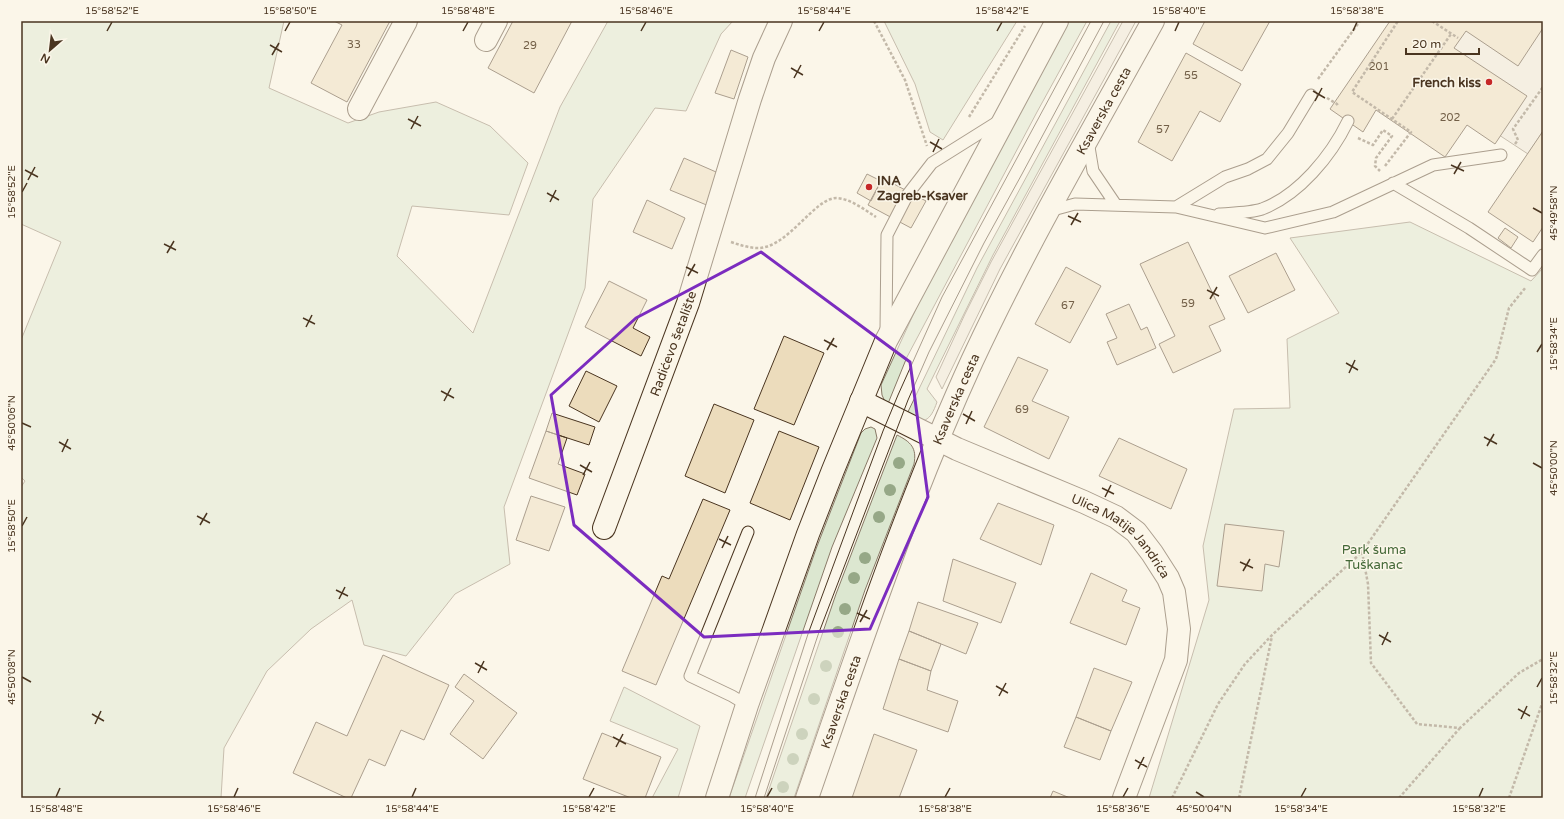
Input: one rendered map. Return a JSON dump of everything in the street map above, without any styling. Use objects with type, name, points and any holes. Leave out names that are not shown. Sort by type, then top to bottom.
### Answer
[{"type":"main road","points":[[359,109],[406,21]]},
{"type":"main road","points":[[486,40],[496,21]]},
{"type":"main road","name":"Radićevo šetalište","points":[[604,528],[688,303],[708,234],[764,58],[781,21]]},
{"type":"main road","points":[[717,798],[747,705],[808,534],[886,341],[1057,21]]},
{"type":"main road","name":"Ksaverska cesta","points":[[807,798],[898,538],[969,369],[1024,256],[1153,21]]},
{"type":"main road","name":"Ulica Matije Jandrića","points":[[861,401],[957,449],[1084,502],[1116,517],[1136,532],[1152,553],[1168,578],[1174,592],[1179,629],[1176,660],[1124,798]]},
{"type":"lane","points":[[1176,206],[1225,177],[1248,169],[1267,159],[1288,133],[1311,95]]},
{"type":"lane","points":[[886,341],[887,235],[908,194],[932,163],[1005,118]]},
{"type":"lane","points":[[1210,216],[1261,210],[1285,197],[1314,173],[1343,131],[1348,121]]},
{"type":"lane","points":[[1088,139],[1093,170],[1116,206]]},
{"type":"lane","points":[[1049,211],[1075,204],[1176,206],[1210,216],[1265,228],[1333,212],[1433,165],[1501,155]]},
{"type":"lane","points":[[1393,183],[1469,228],[1532,270],[1543,255]]},
{"type":"lane","points":[[747,705],[732,696],[690,676],[748,532]]},
{"type":"path","points":[[874,21],[906,80],[929,152]]},
{"type":"path","points":[[968,118],[1029,21]]},
{"type":"path","points":[[1316,81],[1360,21]]},
{"type":"path","points":[[1381,172],[1411,132],[1352,92],[1398,21]]},
{"type":"path","points":[[1432,21],[1458,38]]},
{"type":"path","points":[[1392,119],[1451,34]]},
{"type":"path","points":[[1514,146],[1518,140],[1513,129],[1543,87]]},
{"type":"path","points":[[1373,144],[1383,130],[1392,136],[1376,158]]},
{"type":"path","points":[[708,234],[747,247],[758,248],[770,246],[801,223],[824,202],[837,198],[849,202],[878,218]]},
{"type":"path","points":[[1172,798],[1218,704],[1245,664],[1272,635],[1362,552],[1496,359],[1509,308],[1526,288]]},
{"type":"path","points":[[1362,552],[1368,584],[1370,662],[1417,724],[1460,728]]},
{"type":"path","points":[[1239,798],[1272,635]]},
{"type":"path","points":[[1399,798],[1460,728],[1519,673],[1543,659]]},
{"type":"path","points":[[1509,798],[1543,701]]},
{"type":"highlighted area","points":[[761,252],[910,362],[928,497],[870,629],[704,637],[574,525],[551,395],[636,318]]},
{"type":"green space","points":[[21,21],[284,21],[269,88],[348,123],[379,112],[436,102],[490,126],[528,163],[509,215],[412,206],[397,256],[473,333],[560,107],[608,21],[733,21],[721,34],[686,111],[655,108],[593,199],[585,288],[504,507],[510,564],[455,594],[406,656],[364,645],[352,600],[311,629],[267,671],[224,748],[221,798],[21,798],[21,487],[25,481],[21,477],[21,340],[61,242],[21,224]]},
{"type":"green space","points":[[884,21],[1017,21],[943,140],[930,132],[915,84]]},
{"type":"green space","points":[[1069,21],[1087,21],[907,357],[887,406],[882,395],[881,385],[919,302],[974,196]]},
{"type":"green space","points":[[1111,21],[1120,21],[993,255],[927,389],[937,402],[932,414],[926,420],[922,421],[905,418],[977,268]]},
{"type":"green space","name":"Park šuma Tuškanac","points":[[1410,222],[1531,281],[1543,268],[1543,798],[1149,798],[1209,600],[1203,546],[1234,409],[1290,408],[1287,339],[1339,313],[1290,238]]},
{"type":"green space","points":[[871,427],[875,429],[877,438],[832,547],[745,798],[729,798],[816,549],[861,433],[865,429]]},
{"type":"green space","points":[[897,435],[906,440],[912,446],[915,454],[914,464],[865,590],[794,798],[766,798],[836,594]]},
{"type":"green space","points":[[624,687],[700,726],[678,798],[652,798],[678,749],[610,721]]},
{"type":"shaded area","points":[[1123,21],[1136,21],[1000,269],[942,389],[936,377],[965,314],[991,262]]},
{"type":"shaded area","points":[[1543,21],[1543,131],[1528,154],[1496,133],[1451,49],[1465,28]]},
{"type":"building","points":[[334,21],[390,21],[347,102],[311,83],[342,25]]},
{"type":"building","points":[[513,21],[572,21],[534,93],[488,68]]},
{"type":"building","points":[[1205,21],[1270,21],[1242,71],[1193,44]]},
{"type":"building","points":[[1390,21],[1543,21],[1543,28],[1518,66],[1466,31],[1454,48],[1527,96],[1495,144],[1467,125],[1445,157],[1376,110],[1363,132],[1330,109]]},
{"type":"building","points":[[731,50],[748,57],[734,99],[715,93]]},
{"type":"building","points":[[1186,53],[1241,84],[1220,122],[1200,111],[1172,161],[1138,142]]},
{"type":"building","points":[[1543,131],[1543,227],[1533,242],[1488,212]]},
{"type":"building","points":[[684,158],[723,175],[709,206],[670,190]]},
{"type":"building","name":"INA Zagreb-Ksaver","points":[[867,174],[881,181],[871,201],[857,193]]},
{"type":"building","points":[[881,181],[890,186],[892,183],[926,201],[911,228],[868,205]]},
{"type":"building","points":[[647,200],[685,218],[672,249],[633,232]]},
{"type":"building","points":[[1505,228],[1518,237],[1511,248],[1498,238]]},
{"type":"building","points":[[1188,242],[1225,319],[1209,326],[1221,351],[1173,373],[1159,344],[1175,336],[1140,264]]},
{"type":"building","points":[[1276,253],[1295,290],[1248,313],[1229,276]]},
{"type":"building","points":[[1066,267],[1101,286],[1070,343],[1035,324]]},
{"type":"building","points":[[609,281],[647,300],[633,328],[650,337],[641,356],[585,327]]},
{"type":"building","points":[[1129,304],[1141,330],[1147,327],[1156,348],[1117,365],[1107,342],[1117,338],[1106,314]]},
{"type":"building","points":[[784,336],[824,353],[794,425],[754,409]]},
{"type":"building","points":[[1018,357],[1048,370],[1032,401],[1069,417],[1049,459],[984,427]]},
{"type":"building","points":[[586,371],[617,386],[599,422],[569,406]]},
{"type":"building","points":[[714,404],[754,420],[725,493],[685,476]]},
{"type":"building","points":[[552,413],[595,427],[589,445],[546,431]]},
{"type":"building","points":[[546,431],[567,438],[558,464],[585,474],[577,495],[529,478]]},
{"type":"building","points":[[779,431],[819,447],[790,520],[750,503]]},
{"type":"building","points":[[1119,438],[1187,469],[1171,509],[1099,476]]},
{"type":"building","points":[[531,496],[565,507],[549,551],[516,540]]},
{"type":"building","points":[[703,499],[730,510],[656,685],[622,671],[662,576],[669,579]]},
{"type":"building","points":[[998,503],[1054,525],[1041,565],[980,539]]},
{"type":"building","points":[[1225,524],[1284,531],[1279,567],[1265,564],[1262,591],[1217,586]]},
{"type":"building","points":[[953,559],[1016,583],[1001,623],[943,601]]},
{"type":"building","points":[[1091,573],[1127,590],[1122,601],[1140,608],[1126,645],[1070,623]]},
{"type":"building","points":[[918,602],[978,623],[966,654],[909,631]]},
{"type":"building","points":[[909,631],[941,644],[931,671],[899,659]]},
{"type":"building","points":[[383,655],[449,685],[424,740],[401,730],[385,766],[369,759],[351,798],[347,798],[293,773],[316,722],[347,736]]},
{"type":"building","points":[[899,659],[931,671],[927,690],[958,701],[948,732],[883,709]]},
{"type":"building","points":[[1094,668],[1132,682],[1111,731],[1076,717]]},
{"type":"building","points":[[464,674],[517,713],[483,759],[450,734],[474,701],[455,687]]},
{"type":"building","points":[[1076,717],[1111,731],[1100,760],[1064,747]]},
{"type":"building","points":[[602,733],[661,757],[645,798],[631,798],[583,779]]},
{"type":"building","points":[[874,734],[917,750],[899,798],[852,798]]},
{"type":"building","points":[[1053,791],[1070,798],[1050,798]]},
{"type":"tram line","points":[[755,798],[808,634],[883,431],[898,395],[942,297],[1091,21]]},
{"type":"tram line","points":[[764,798],[818,635],[908,400],[929,352],[984,243],[1104,21]]},
{"type":"place","name":"French kiss","points":[[1489,82]]},
{"type":"place","name":"INA Zagreb-Ksaver","points":[[869,187]]}]
